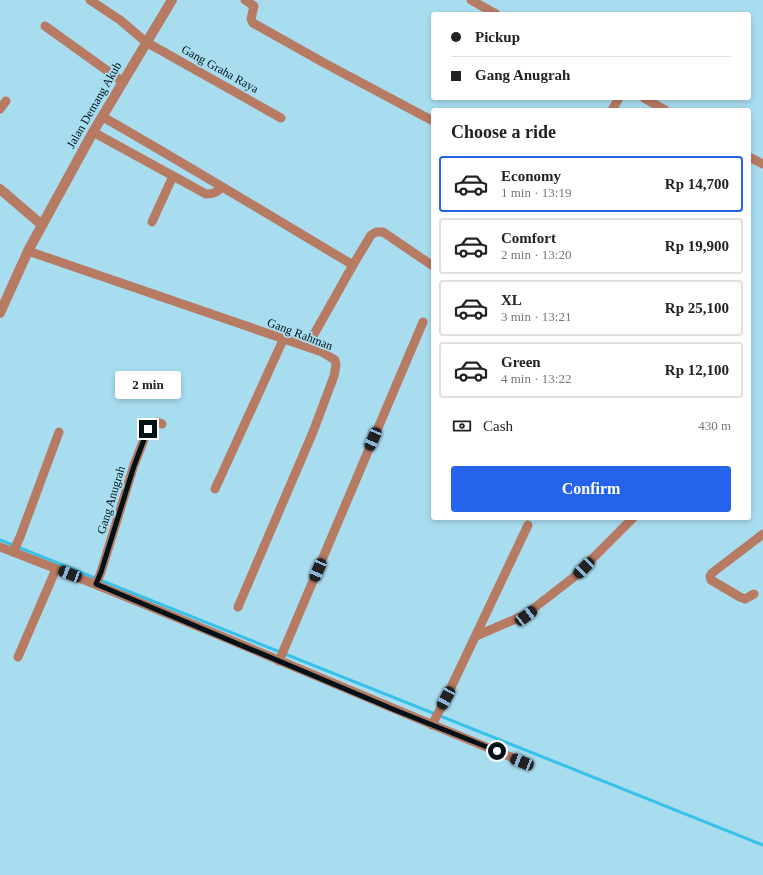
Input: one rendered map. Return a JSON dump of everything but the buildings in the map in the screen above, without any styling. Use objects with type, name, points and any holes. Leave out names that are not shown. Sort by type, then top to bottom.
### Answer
[{"type":"street","name":"Gang Graha Raya","points":[[90,0],[120,20],[146,42],[282,118]]},
{"type":"street","name":"Jalan Demang Akub","points":[[0,313],[28,251],[93,132],[172,0]]},
{"type":"street","points":[[245,0],[254,6],[253,22],[326,64],[431,120]]},
{"type":"street","points":[[471,0],[492,12]]},
{"type":"street","points":[[45,26],[123,82]]},
{"type":"street","points":[[648,100],[662,108]]},
{"type":"street","points":[[0,109],[6,101]]},
{"type":"street","points":[[103,117],[185,164],[353,265]]},
{"type":"street","points":[[93,132],[206,194],[216,193],[222,187]]},
{"type":"street","points":[[751,158],[763,164]]},
{"type":"street","points":[[152,222],[173,176]]},
{"type":"street","points":[[0,189],[42,225]]},
{"type":"street","points":[[313,336],[371,235],[379,231],[397,240],[431,265]]},
{"type":"street","name":"Gang Rahman","points":[[28,251],[283,340],[322,352],[335,360],[336,369],[313,432],[238,608]]},
{"type":"street","points":[[279,660],[294,628],[423,322]]},
{"type":"street","points":[[215,489],[283,340]]},
{"type":"street","name":"Gang Anugrah","points":[[97,583],[134,466],[148,429],[153,423],[157,422],[162,424]]},
{"type":"street","points":[[14,549],[60,432]]},
{"type":"street","points":[[476,636],[526,616],[574,577],[631,520]]},
{"type":"street","points":[[432,725],[528,525]]},
{"type":"street","points":[[754,594],[745,599],[740,597],[711,580],[710,576],[763,534]]},
{"type":"street","points":[[0,547],[14,549],[56,569],[97,583],[522,762]]},
{"type":"street","points":[[18,657],[56,569]]},
{"type":"waterway","points":[[0,540],[763,845]]},
{"type":"route","points":[[148,429],[134,466],[96,584],[395,710],[497,751]]}]
